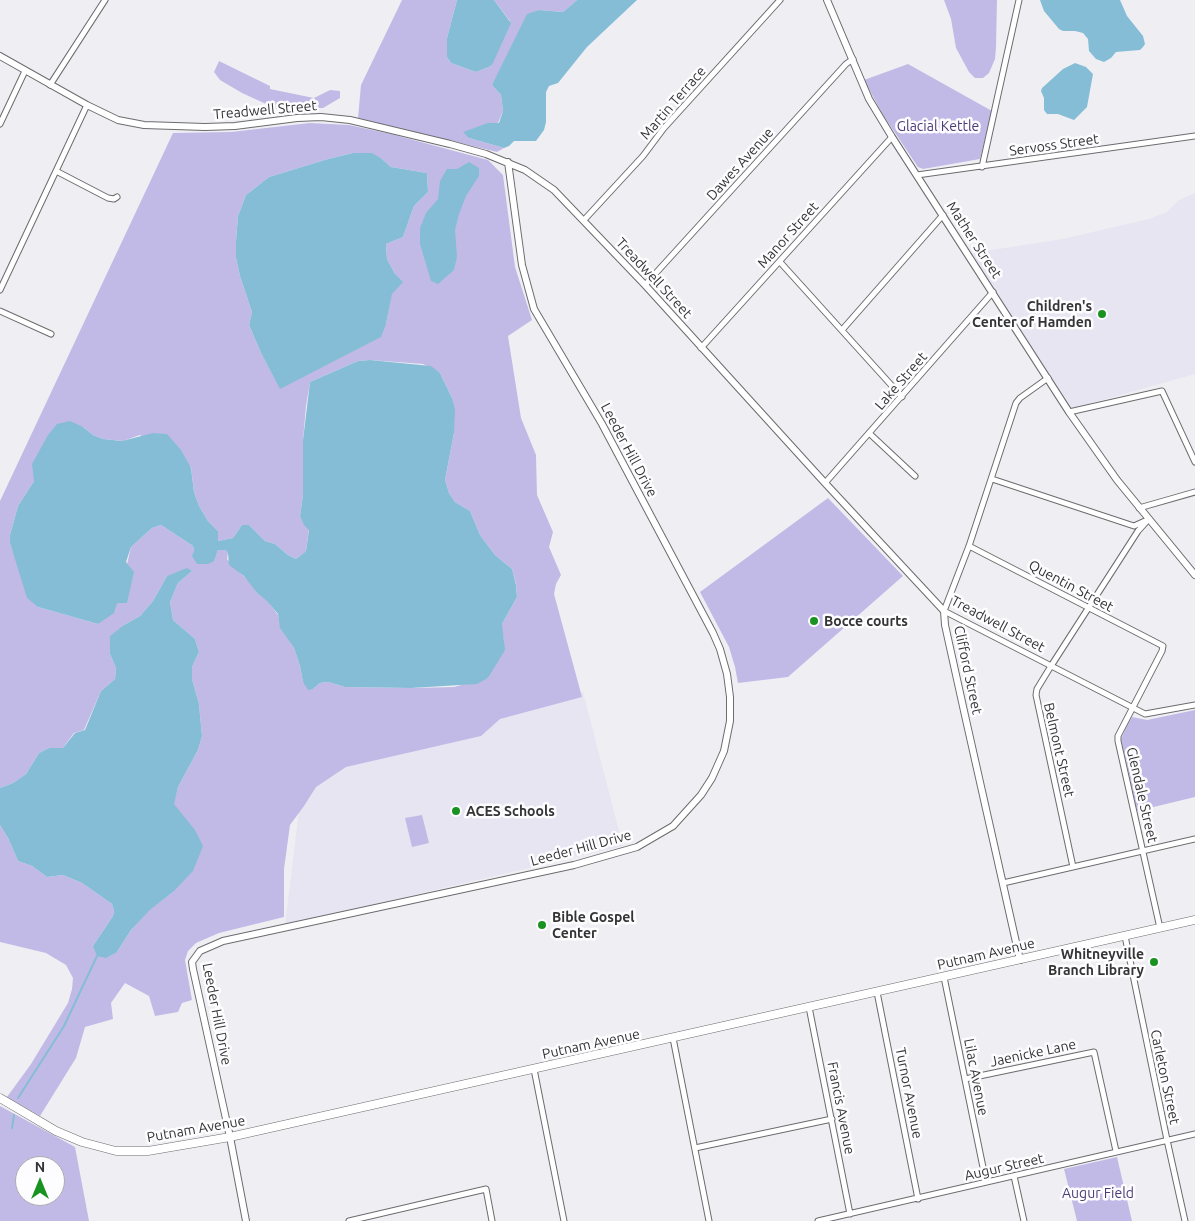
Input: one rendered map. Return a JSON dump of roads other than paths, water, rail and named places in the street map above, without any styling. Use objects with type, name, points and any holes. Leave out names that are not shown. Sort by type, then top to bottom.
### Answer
[{"type":"main road","name":"Putnam Avenue","points":[[0,1098],[56,1131],[82,1142],[116,1151],[148,1151],[230,1137],[1195,920]]},
{"type":"street","points":[[50,85],[105,0]]},
{"type":"street","name":"Martin Terrace","points":[[584,220],[780,0]]},
{"type":"street","name":"Mather Street","points":[[827,0],[870,99],[892,137],[1069,412],[1117,480],[1195,575]]},
{"type":"street","points":[[982,167],[1019,0]]},
{"type":"street","name":"Treadwell Street","points":[[0,56],[86,105],[118,120],[132,124],[230,126],[272,120],[321,117],[350,120],[450,144],[508,162],[545,183],[584,220],[944,611],[1144,714],[1195,705]]},
{"type":"street","name":"Dawes Avenue","points":[[645,285],[846,64],[853,59]]},
{"type":"street","points":[[0,124],[25,71]]},
{"type":"street","points":[[0,290],[86,105]]},
{"type":"street","name":"Servoss Street","points":[[917,175],[1195,136]]},
{"type":"street","name":"Manor Street","points":[[701,348],[892,137]]},
{"type":"street","name":"Leeder Hill Drive","points":[[246,1221],[230,1137],[193,969],[192,962],[200,951],[223,941],[574,865],[637,847],[673,826],[702,795],[724,751],[730,721],[730,697],[727,674],[720,649],[714,633],[602,424],[534,309],[522,265],[508,162]]},
{"type":"street","points":[[56,171],[108,198],[114,199],[117,197]]},
{"type":"street","points":[[842,330],[943,215]]},
{"type":"street","points":[[780,262],[902,397]]},
{"type":"street","name":"Lake Street","points":[[825,483],[993,292]]},
{"type":"street","points":[[0,312],[51,334]]},
{"type":"street","name":"Clifford Street","points":[[1020,960],[945,625],[944,611],[969,546],[1016,403],[1048,378]]},
{"type":"street","points":[[1069,412],[1162,391],[1195,462]]},
{"type":"street","points":[[869,433],[915,476]]},
{"type":"street","points":[[992,478],[1134,526],[1148,520]]},
{"type":"street","points":[[1139,508],[1195,492]]},
{"type":"street","name":"Belmont Street","points":[[1073,867],[1036,700],[1038,688],[1050,666],[1138,531],[1148,520]]},
{"type":"street","name":"Quentin Street","points":[[969,546],[1162,646]]},
{"type":"street","name":"Glendale Street","points":[[1160,928],[1118,736],[1162,651],[1162,646]]},
{"type":"street","points":[[1003,883],[1195,839]]},
{"type":"street","name":"Carleton Street","points":[[1125,936],[1167,1140],[1186,1221]]},
{"type":"street","name":"Lilac Avenue","points":[[944,977],[986,1182]]},
{"type":"street","name":"Turnor Avenue","points":[[877,992],[918,1199]]},
{"type":"street","name":"Francis Avenue","points":[[809,1007],[850,1214]]},
{"type":"street","points":[[673,1038],[709,1221]]},
{"type":"street","name":"Jaenicke Lane","points":[[965,1079],[1094,1052],[1116,1151]]},
{"type":"street","points":[[534,1069],[564,1221]]},
{"type":"street","points":[[695,1148],[832,1119]]},
{"type":"street","name":"Augur Street","points":[[818,1221],[1195,1134]]},
{"type":"street","points":[[1014,1176],[1024,1221]]},
{"type":"street","points":[[349,1221],[486,1189],[492,1221]]},
{"type":"street","points":[[857,1213],[858,1221]]},
{"type":"water","points":[[457,0],[494,0],[511,23],[491,66],[476,72],[451,63],[447,57],[447,38]]},
{"type":"water","points":[[577,0],[637,0],[587,47],[558,83],[549,86],[546,92],[546,122],[544,130],[536,141],[514,141],[504,148],[469,138],[463,132],[488,123],[499,123],[503,111],[501,95],[492,85],[527,14],[539,10],[563,12]]},
{"type":"water","points":[[1040,0],[1120,0],[1127,16],[1143,36],[1145,44],[1140,50],[1116,52],[1104,62],[1096,59],[1089,51],[1088,39],[1083,33],[1059,29],[1044,11]]},
{"type":"water","points":[[1075,63],[1086,67],[1093,74],[1087,107],[1074,120],[1058,114],[1047,114],[1044,110],[1042,88],[1063,69]]},
{"type":"water","points":[[353,153],[372,153],[391,167],[427,173],[428,192],[414,206],[403,237],[386,244],[387,259],[395,274],[403,282],[392,294],[386,324],[381,337],[280,389],[249,325],[252,312],[236,258],[238,216],[246,195],[269,177]]},
{"type":"water","points":[[469,162],[479,168],[479,176],[466,196],[459,214],[455,230],[457,257],[454,270],[438,284],[431,281],[420,244],[420,228],[426,213],[438,199],[440,181],[447,169],[457,169]]},
{"type":"water","points":[[370,360],[431,366],[440,373],[452,398],[455,410],[454,433],[445,480],[449,493],[455,502],[470,511],[480,535],[495,555],[512,569],[516,585],[517,597],[502,624],[505,650],[488,678],[477,684],[411,688],[345,687],[328,682],[320,683],[313,689],[308,690],[303,682],[294,648],[280,628],[278,614],[257,593],[244,576],[229,565],[228,553],[225,550],[218,550],[214,561],[208,564],[197,564],[192,556],[193,546],[161,525],[152,528],[131,547],[126,562],[134,572],[127,603],[118,603],[114,613],[98,624],[38,607],[27,598],[10,543],[10,535],[18,506],[34,481],[32,464],[48,435],[57,424],[70,421],[103,439],[122,441],[153,433],[167,434],[181,450],[191,468],[194,492],[199,506],[208,521],[218,531],[218,541],[233,538],[242,525],[249,525],[265,541],[275,544],[296,559],[306,551],[309,530],[304,525],[300,516],[303,495],[303,440],[310,382],[358,361]]},
{"type":"water","points":[[187,568],[192,571],[178,583],[170,602],[173,620],[195,639],[199,652],[192,667],[192,679],[199,704],[202,736],[198,750],[178,787],[174,804],[195,830],[203,846],[193,871],[131,930],[117,952],[106,958],[97,956],[93,946],[113,916],[112,904],[82,883],[63,875],[47,877],[32,866],[18,861],[0,825],[0,788],[13,783],[26,774],[39,753],[49,748],[63,748],[75,733],[85,730],[101,691],[115,679],[116,668],[110,654],[110,636],[140,616],[153,601],[167,576]]},
{"type":"waterway","points":[[18,1098],[64,1026],[97,956]]},
{"type":"waterway","points":[[12,1128],[14,1115]]},
{"type":"place","name":"Children's Center of Hamden","points":[[1102,314]]},
{"type":"place","name":"Bocce courts","points":[[814,621]]},
{"type":"place","name":"ACES Schools","points":[[456,811]]},
{"type":"place","name":"Bible Gospel Center","points":[[542,925]]},
{"type":"place","name":"Whitneyville Branch Library","points":[[1154,962]]},
{"type":"park label","name":"Glacial Kettle","points":[[938,126]]},
{"type":"park label","name":"Augur Field","points":[[1098,1193]]}]
